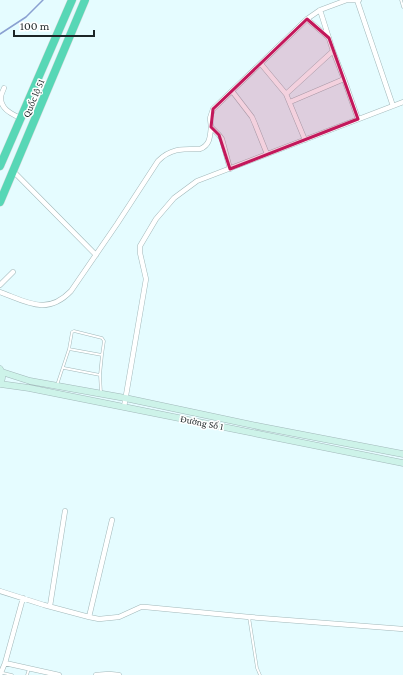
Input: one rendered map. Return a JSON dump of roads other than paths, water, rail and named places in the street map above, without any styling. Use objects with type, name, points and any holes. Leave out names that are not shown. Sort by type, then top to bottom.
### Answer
[{"type":"highway","name":"Quốc lộ 51","points":[[0,164],[72,0]]},
{"type":"highway","name":"Quốc lộ 51","points":[[0,202],[85,1]]},
{"type":"street","points":[[0,292],[36,305],[46,306],[56,304],[64,299],[96,255],[158,161],[169,152],[200,148],[207,145],[211,127],[210,118],[213,109],[306,19],[320,10],[347,0],[358,0],[393,106]]},
{"type":"street","points":[[320,10],[358,120]]},
{"type":"street","points":[[306,19],[329,38]]},
{"type":"street","points":[[286,94],[333,51]]},
{"type":"street","points":[[261,64],[286,94],[305,140]]},
{"type":"street","points":[[290,102],[344,79]]},
{"type":"street","points":[[4,88],[1,98],[3,106],[8,112],[20,118]]},
{"type":"street","points":[[232,91],[256,124],[267,154]]},
{"type":"street","points":[[124,408],[146,279],[140,253],[140,246],[156,219],[174,198],[196,181],[403,102]]},
{"type":"street","points":[[211,127],[220,135],[222,139],[230,169]]},
{"type":"street","points":[[13,171],[96,255]]},
{"type":"street","points":[[0,285],[13,272]]},
{"type":"street","points":[[0,383],[2,379],[1,371]]},
{"type":"street","name":"Đường Số 1","points":[[1,371],[30,381],[126,398],[262,427],[403,454]]},
{"type":"street","name":"Đường Số 1","points":[[0,383],[403,463]]},
{"type":"street","points":[[50,606],[65,511]]},
{"type":"street","points":[[89,617],[112,520]]},
{"type":"street","points":[[0,591],[99,619],[116,618],[141,607],[403,629]]},
{"type":"street","points":[[1,674],[23,598]]},
{"type":"street","points":[[5,663],[59,675]]},
{"type":"street","points":[[96,675],[119,675]]},
{"type":"lane","points":[[400,0],[403,7]]},
{"type":"lane","points":[[57,386],[64,368],[72,332],[74,331],[102,338],[104,341],[100,375],[102,394]]},
{"type":"lane","points":[[69,349],[102,355]]},
{"type":"lane","points":[[64,368],[100,375]]},
{"type":"lane","points":[[248,617],[257,668],[260,675]]},
{"type":"lane","points":[[27,675],[29,668]]},
{"type":"lane","points":[[1,674],[12,675]]},
{"type":"waterway","points":[[0,34],[26,17],[43,0]]}]
